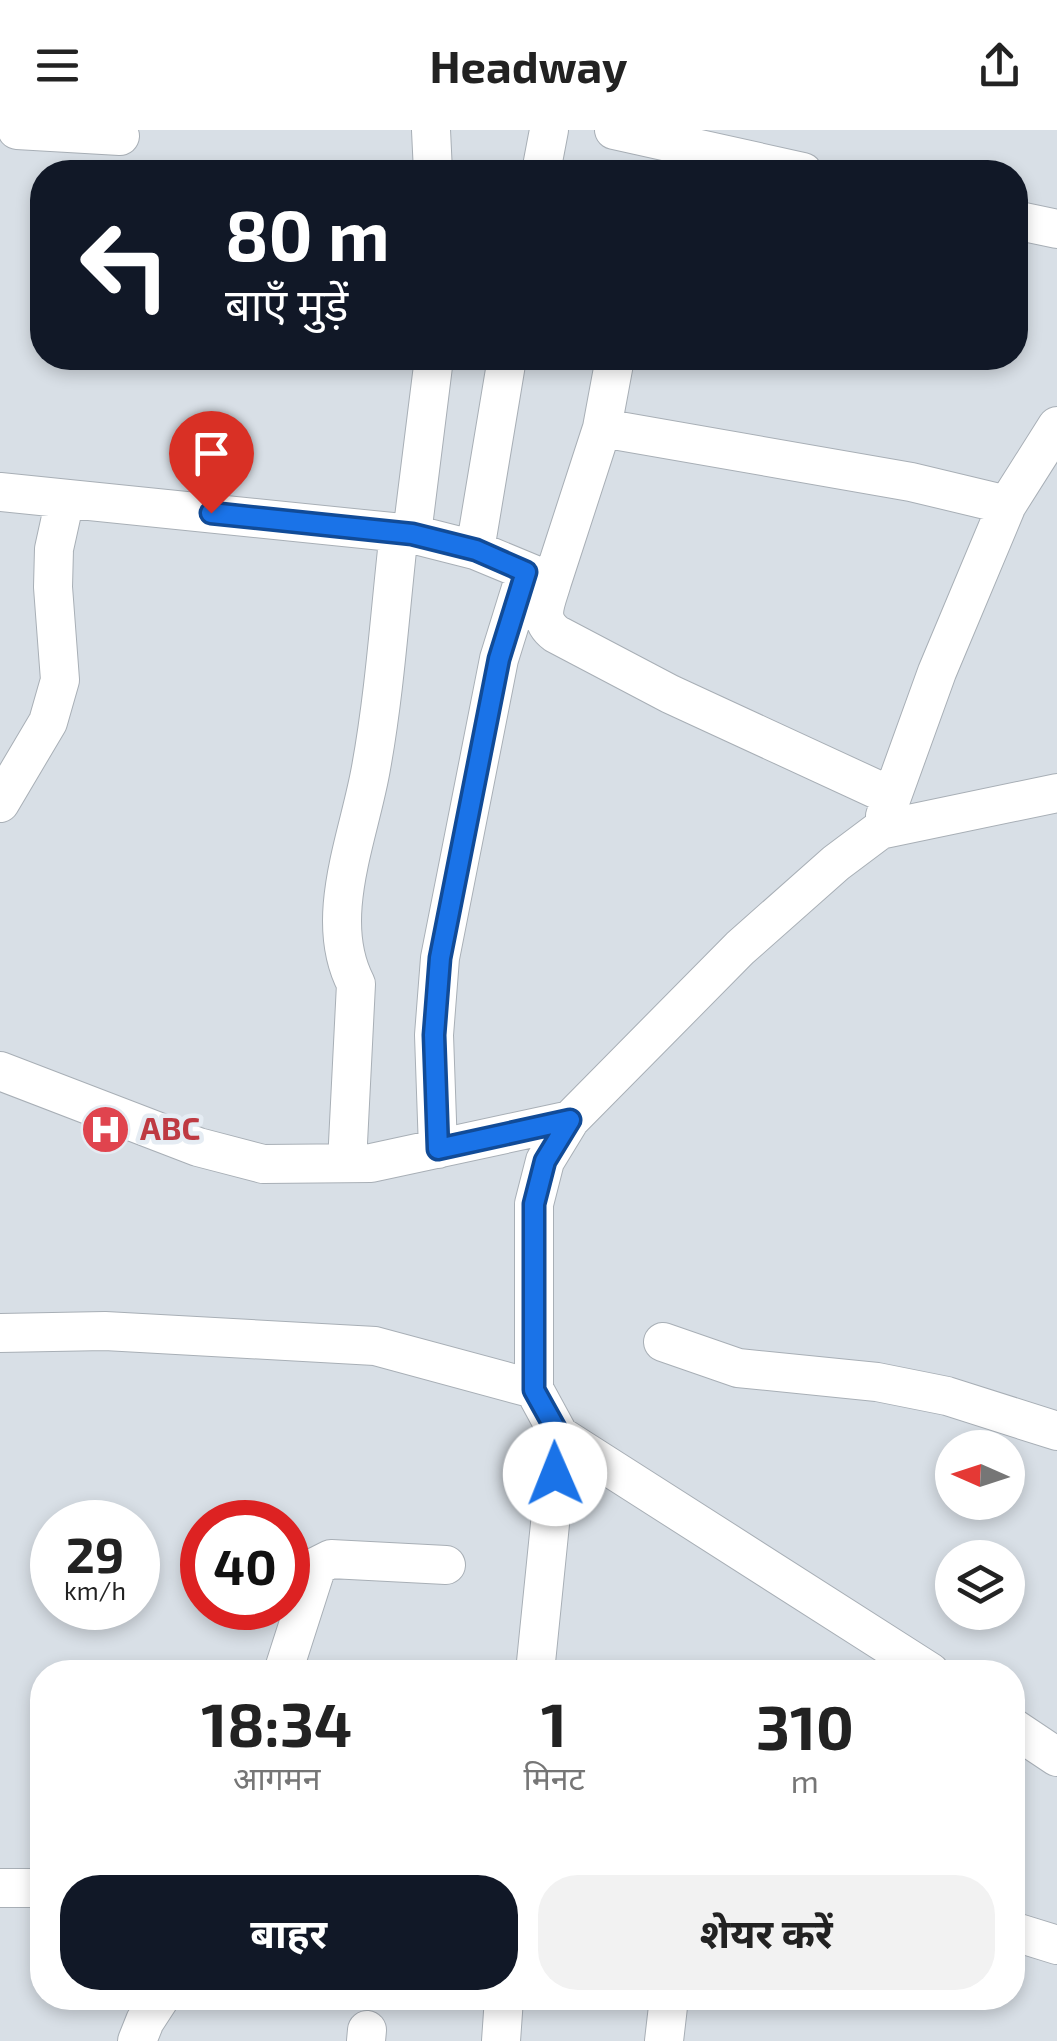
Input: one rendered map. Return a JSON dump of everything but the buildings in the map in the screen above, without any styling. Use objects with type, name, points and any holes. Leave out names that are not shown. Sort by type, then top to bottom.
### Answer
[{"type":"street","points":[[16,130],[120,136]]},
{"type":"street","points":[[431,130],[432,160]]},
{"type":"street","points":[[543,160],[549,130]]},
{"type":"street","points":[[614,130],[664,147],[736,160]]},
{"type":"street","points":[[1028,223],[1057,230]]},
{"type":"street","points":[[348,1163],[356,984],[344,960],[342,928],[349,864],[371,768],[432,370]]},
{"type":"street","points":[[476,550],[505,370]]},
{"type":"street","points":[[438,1149],[434,1035],[440,958],[499,659],[539,577],[602,428],[613,370]]},
{"type":"street","points":[[911,1660],[559,1435],[534,1390],[534,1204],[545,1161],[570,1120],[740,948],[886,813],[937,672],[1057,426]]},
{"type":"street","points":[[602,428],[911,482],[1030,486]]},
{"type":"street","points":[[0,492],[405,533],[476,550],[539,577]]},
{"type":"street","points":[[0,803],[48,722],[60,680],[52,587],[54,549],[64,499]]},
{"type":"street","points":[[539,577],[542,616],[546,627],[556,634],[886,813],[1057,793]]},
{"type":"street","points":[[0,1072],[198,1147],[263,1164],[371,1163],[570,1120]]},
{"type":"street","points":[[0,1333],[105,1331],[376,1346],[534,1390]]},
{"type":"street","points":[[663,1342],[738,1368],[877,1382],[946,1396],[1057,1431]]},
{"type":"street","points":[[536,1660],[559,1435]]},
{"type":"street","points":[[286,1660],[318,1566],[331,1559],[446,1565]]},
{"type":"street","points":[[1025,1736],[1057,1757]]},
{"type":"street","points":[[0,1888],[30,1888]]},
{"type":"street","points":[[1025,1935],[1057,1944]]},
{"type":"street","points":[[137,2041],[154,2010]]},
{"type":"street","points":[[501,2041],[503,2010]]},
{"type":"street","points":[[664,2041],[667,2010]]},
{"type":"place","name":"ABC","points":[[105,1129]]},
{"type":"route","points":[[211,513],[412,534],[476,550],[526,572],[499,659],[440,958],[435,1081],[438,1149],[570,1120],[545,1161],[534,1204],[534,1390],[559,1435],[555,1474]]}]
